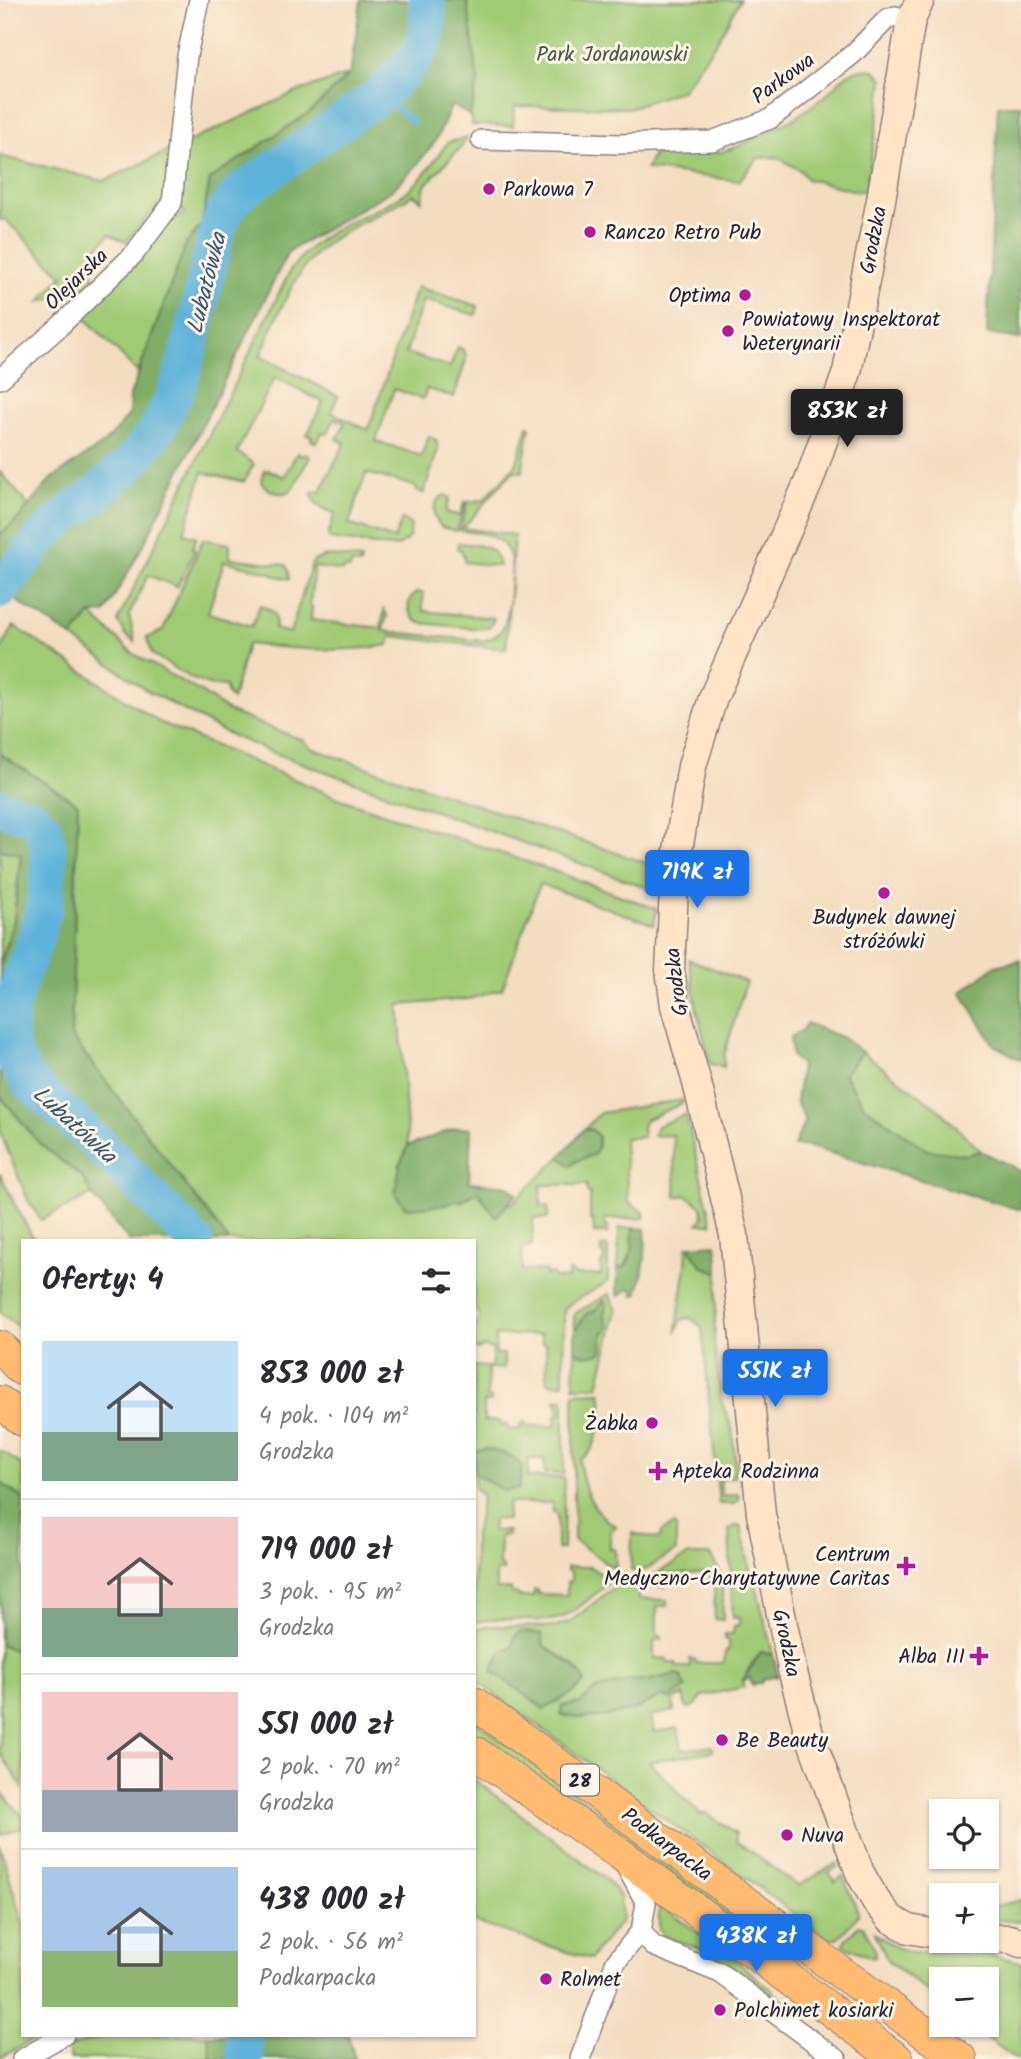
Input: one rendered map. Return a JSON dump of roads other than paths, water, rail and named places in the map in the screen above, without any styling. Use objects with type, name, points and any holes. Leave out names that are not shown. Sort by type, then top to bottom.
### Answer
[{"type":"main road","points":[[0,1402],[21,1418]]},
{"type":"main road","name":"Podkarpacka","points":[[476,1704],[961,2059]]},
{"type":"main road","name":"Podkarpacka","points":[[476,1753],[619,1853],[897,2059]]},
{"type":"street","name":"Olejarska","points":[[0,379],[59,327],[180,205],[187,56],[199,0]]},
{"type":"street","name":"Parkowa","points":[[481,139],[620,144],[712,141],[770,119],[853,54],[887,19],[915,10]]},
{"type":"street","name":"Grodzka","points":[[915,10],[847,372],[809,481],[713,698],[692,766],[675,869],[670,970],[675,1006],[698,1083],[734,1235],[761,1514],[792,1669],[809,1733],[860,1873],[876,1901],[891,1919],[909,1929],[929,1933]]},
{"type":"street","points":[[580,2059],[615,1963],[642,1931],[646,1903],[619,1853]]},
{"type":"street","points":[[642,1931],[653,1946],[720,1973],[836,2059]]},
{"type":"street","points":[[999,1939],[1021,1943]]},
{"type":"street","points":[[22,2059],[60,2037]]},
{"type":"waterway","name":"Lubatówka","points":[[0,590],[45,534],[133,461],[160,425],[179,384],[215,238],[224,213],[239,193],[378,96],[400,76],[423,43],[428,16],[426,0]]},
{"type":"waterway","points":[[383,91],[391,103],[413,122]]},
{"type":"waterway","name":"Lubatówka","points":[[0,807],[31,816],[44,828],[48,847],[45,905],[12,1003],[9,1031],[14,1058],[29,1082],[104,1149],[193,1239]]},
{"type":"waterway","name":"Lubatówka","points":[[244,2037],[245,2059]]},
{"type":"place","name":"Parkowa 7","points":[[489,189]]},
{"type":"place","name":"Ranczo Retro Pub","points":[[590,232]]},
{"type":"place","name":"Optima","points":[[745,295]]},
{"type":"place","name":"Powiatowy Inspektorat Weterynarii","points":[[728,331]]},
{"type":"place","name":"Budynek dawnej stróżówki","points":[[884,893]]},
{"type":"place","name":"Żabka","points":[[652,1423]]},
{"type":"place","name":"Apteka Rodzinna","points":[[658,1471]]},
{"type":"place","name":"Centrum Medyczno-Charytatywne Caritas","points":[[906,1566]]},
{"type":"place","name":"Alba III","points":[[979,1656]]},
{"type":"place","name":"Be Beauty","points":[[722,1740]]},
{"type":"place","name":"Nuva","points":[[787,1835]]},
{"type":"place","name":"Rolmet","points":[[546,1979]]},
{"type":"place","name":"Polchimet kosiarki","points":[[720,2010]]},
{"type":"park label","name":"Park Jordanowski","points":[[612,54]]}]
